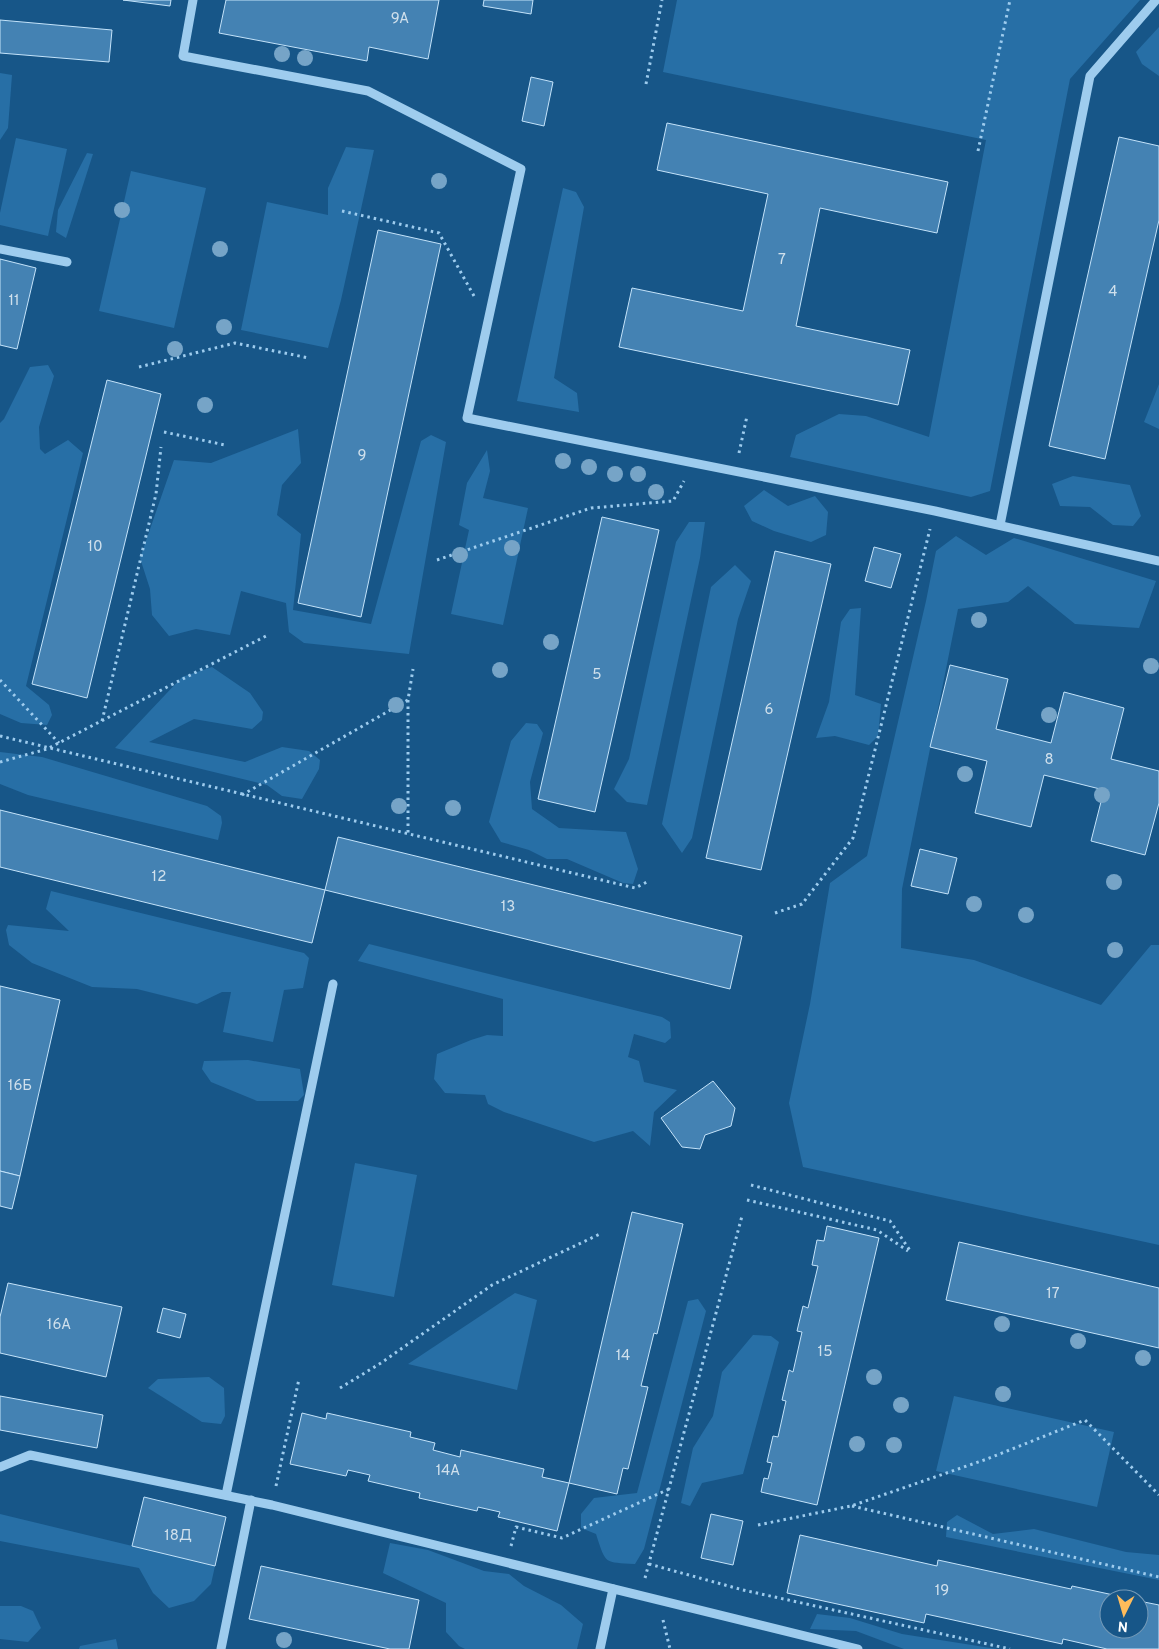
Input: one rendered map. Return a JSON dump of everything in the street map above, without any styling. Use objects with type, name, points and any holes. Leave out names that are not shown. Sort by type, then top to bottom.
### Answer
[{"type":"street","points":[[193,0],[183,56],[368,91],[521,169],[467,418],[935,511],[1159,561]]},
{"type":"street","points":[[1000,525],[1090,76],[1156,0]]},
{"type":"street","points":[[0,249],[67,262]]},
{"type":"street","points":[[226,1495],[334,984]]},
{"type":"street","points":[[0,1467],[30,1454],[251,1500],[858,1649]]},
{"type":"street","points":[[221,1649],[251,1500]]},
{"type":"street","points":[[600,1649],[613,1589]]},
{"type":"path","points":[[646,84],[662,0]]},
{"type":"path","points":[[978,151],[1010,0]]},
{"type":"path","points":[[342,211],[440,233],[488,321]]},
{"type":"path","points":[[139,367],[235,343],[309,358]]},
{"type":"path","points":[[735,470],[746,416]]},
{"type":"path","points":[[164,432],[225,445]]},
{"type":"path","points":[[102,721],[156,494],[160,447]]},
{"type":"path","points":[[437,560],[591,508],[673,501],[694,463]]},
{"type":"path","points":[[776,913],[802,904],[853,838],[935,511]]},
{"type":"path","points":[[0,762],[47,749],[266,636]]},
{"type":"path","points":[[408,834],[408,700],[413,669]]},
{"type":"path","points":[[0,680],[59,743]]},
{"type":"path","points":[[242,795],[408,700]]},
{"type":"path","points":[[0,736],[47,749],[635,888],[649,881]]},
{"type":"path","points":[[747,1200],[877,1230],[910,1252],[890,1221],[751,1185]]},
{"type":"path","points":[[640,1595],[742,1216]]},
{"type":"path","points":[[340,1388],[381,1363],[492,1285],[600,1234]]},
{"type":"path","points":[[272,1505],[299,1379]]},
{"type":"path","points":[[758,1525],[851,1506],[987,1459],[1085,1420],[1159,1495]]},
{"type":"path","points":[[507,1563],[516,1527],[562,1538],[669,1489]]},
{"type":"path","points":[[851,1506],[1159,1577]]},
{"type":"path","points":[[649,1564],[742,1590],[1010,1649]]},
{"type":"path","points":[[659,1600],[670,1649]]},
{"type":"shaded area","points":[[677,0],[1140,0],[1070,79],[990,491],[971,497],[790,457],[796,435],[839,414],[866,416],[929,437],[986,140],[663,72]]},
{"type":"shaded area","points":[[1159,27],[1159,76],[1142,64],[1136,52]]},
{"type":"shaded area","points":[[0,73],[12,75],[8,128],[0,140]]},
{"type":"shaded area","points":[[16,138],[67,149],[48,236],[0,225],[0,213]]},
{"type":"shaded area","points":[[346,147],[374,150],[341,300],[328,348],[241,330],[267,202],[328,215],[328,188]]},
{"type":"shaded area","points":[[87,153],[93,154],[66,238],[56,232],[58,210]]},
{"type":"shaded area","points":[[131,171],[206,188],[174,328],[99,311]]},
{"type":"shaded area","points":[[563,188],[576,192],[584,207],[554,378],[577,393],[579,412],[517,401]]},
{"type":"shaded area","points":[[48,365],[54,376],[39,427],[40,449],[45,454],[68,440],[83,453],[26,686],[49,705],[52,715],[47,725],[21,723],[0,714],[0,423],[4,419],[30,367]]},
{"type":"shaded area","points":[[1159,384],[1159,429],[1144,422]]},
{"type":"shaded area","points":[[298,429],[301,463],[282,485],[277,515],[301,534],[293,610],[371,624],[421,441],[431,435],[446,442],[409,654],[304,643],[289,632],[286,603],[241,591],[230,635],[196,629],[169,636],[152,615],[150,589],[140,558],[174,460],[211,463]]},
{"type":"shaded area","points":[[487,450],[490,471],[483,498],[528,508],[503,625],[451,614],[469,530],[459,525],[467,483]]},
{"type":"shaded area","points":[[1073,476],[1130,485],[1141,516],[1133,526],[1113,525],[1090,507],[1060,506],[1052,484]]},
{"type":"shaded area","points":[[764,490],[788,506],[815,496],[828,512],[826,535],[811,542],[774,531],[752,521],[744,506]]},
{"type":"shaded area","points":[[689,522],[705,522],[700,558],[647,805],[627,802],[614,789],[629,759],[676,542]]},
{"type":"shaded area","points":[[956,536],[986,555],[1014,538],[1156,581],[1139,628],[1075,624],[1028,586],[1008,602],[958,609],[902,889],[901,948],[974,960],[1101,1005],[1151,945],[1159,945],[1159,1245],[803,1167],[789,1103],[810,1004],[830,883],[867,856],[936,551]]},
{"type":"shaded area","points":[[735,565],[751,581],[738,619],[692,838],[682,853],[662,824],[711,587]]},
{"type":"shaded area","points":[[861,608],[855,695],[881,704],[878,736],[869,745],[835,736],[816,738],[829,702],[841,622],[850,609]]},
{"type":"shaded area","points":[[212,667],[250,693],[263,712],[262,720],[252,729],[194,719],[149,742],[245,762],[282,747],[309,751],[320,760],[319,769],[302,799],[282,796],[267,785],[115,748],[182,677]]},
{"type":"shaded area","points":[[526,723],[537,724],[543,733],[530,782],[532,809],[559,828],[626,832],[638,869],[633,884],[623,883],[567,859],[547,859],[529,850],[501,842],[489,822],[511,741]]},
{"type":"shaded area","points":[[0,752],[42,757],[207,806],[221,816],[222,823],[218,840],[28,795],[0,784]]},
{"type":"shaded area","points":[[51,891],[304,953],[309,958],[303,988],[284,990],[273,1042],[223,1032],[231,992],[222,992],[197,1004],[137,989],[92,987],[32,963],[9,945],[6,930],[8,925],[69,931],[46,909]]},
{"type":"shaded area","points":[[369,944],[662,1017],[670,1022],[671,1038],[665,1043],[634,1034],[628,1057],[639,1061],[644,1082],[677,1090],[654,1112],[650,1146],[633,1131],[594,1142],[504,1112],[488,1104],[485,1095],[445,1093],[434,1079],[437,1054],[487,1035],[503,1036],[503,999],[358,961]]},
{"type":"shaded area","points":[[248,1060],[300,1069],[304,1095],[298,1101],[257,1101],[211,1082],[202,1069],[204,1061]]},
{"type":"shaded area","points":[[355,1163],[417,1175],[394,1297],[332,1285]]},
{"type":"shaded area","points":[[515,1293],[537,1300],[517,1390],[408,1364]]},
{"type":"shaded area","points":[[698,1299],[706,1311],[644,1549],[635,1564],[612,1562],[605,1557],[596,1534],[581,1528],[581,1514],[594,1498],[637,1493],[688,1301]]},
{"type":"shaded area","points":[[753,1335],[771,1336],[779,1342],[743,1474],[702,1483],[690,1506],[681,1503],[693,1448],[713,1416],[722,1372]]},
{"type":"shaded area","points":[[209,1377],[224,1388],[225,1416],[221,1424],[202,1422],[148,1388],[158,1379]]},
{"type":"shaded area","points":[[954,1396],[1114,1432],[1097,1507],[936,1471]]},
{"type":"shaded area","points":[[0,1514],[215,1566],[211,1584],[194,1601],[169,1608],[153,1593],[139,1568],[0,1541]]},
{"type":"shaded area","points":[[957,1515],[993,1534],[1034,1529],[1126,1552],[1159,1555],[1159,1580],[946,1537],[947,1522]]},
{"type":"shaded area","points":[[390,1543],[428,1550],[484,1571],[509,1574],[524,1586],[561,1605],[583,1624],[577,1649],[465,1649],[459,1646],[446,1632],[446,1603],[383,1573]]},
{"type":"shaded area","points":[[0,1606],[21,1606],[33,1611],[41,1628],[28,1642],[0,1639]]},
{"type":"shaded area","points":[[817,1614],[850,1618],[902,1634],[997,1649],[904,1649],[856,1631],[810,1629]]},
{"type":"shaded area","points":[[116,1639],[118,1649],[79,1649],[80,1646]]},
{"type":"building","points":[[123,0],[171,0],[170,6]]},
{"type":"building","points":[[226,0],[439,0],[428,59],[369,47],[367,61],[219,33]]},
{"type":"building","points":[[484,0],[533,0],[531,14],[483,6]]},
{"type":"building","points":[[0,20],[112,30],[109,62],[0,53]]},
{"type":"building","points":[[531,77],[553,82],[544,126],[522,121]]},
{"type":"building","points":[[667,123],[948,182],[937,233],[820,208],[796,326],[910,350],[898,405],[619,347],[632,288],[743,311],[768,194],[657,170]]},
{"type":"building","points":[[1119,137],[1159,146],[1159,220],[1105,459],[1049,446]]},
{"type":"building","points":[[378,230],[441,244],[361,617],[298,603]]},
{"type":"building","points":[[0,259],[36,268],[17,349],[0,345]]},
{"type":"building","points":[[107,380],[161,394],[87,698],[32,684]]},
{"type":"building","points":[[602,517],[659,530],[595,812],[538,799]]},
{"type":"building","points":[[874,547],[901,554],[891,588],[865,581]]},
{"type":"building","points":[[775,551],[831,564],[761,870],[706,858]]},
{"type":"building","points":[[950,665],[1008,679],[996,729],[1051,743],[1064,692],[1124,708],[1111,759],[1159,771],[1159,803],[1145,855],[1091,841],[1104,790],[1044,775],[1031,827],[975,813],[987,761],[930,747]]},
{"type":"building","points":[[0,810],[325,890],[312,943],[0,867]]},
{"type":"building","points":[[338,837],[742,936],[730,989],[325,890]]},
{"type":"building","points":[[920,849],[957,858],[948,894],[911,886]]},
{"type":"building","points":[[0,986],[60,1000],[20,1176],[0,1171]]},
{"type":"building","points":[[713,1081],[735,1108],[731,1126],[705,1135],[700,1149],[682,1147],[661,1118]]},
{"type":"building","points":[[0,1171],[20,1176],[12,1209],[0,1206]]},
{"type":"building","points":[[632,1212],[683,1224],[657,1334],[654,1333],[641,1386],[648,1387],[628,1469],[623,1468],[617,1494],[569,1483]]},
{"type":"building","points":[[827,1226],[879,1238],[817,1505],[761,1492],[764,1478],[768,1479],[772,1463],[767,1462],[773,1436],[778,1437],[786,1401],[782,1400],[789,1370],[793,1372],[802,1332],[797,1331],[803,1306],[808,1308],[818,1266],[812,1265],[817,1240],[824,1241]]},
{"type":"building","points":[[959,1242],[1159,1288],[1159,1348],[946,1300]]},
{"type":"building","points":[[8,1283],[122,1307],[106,1377],[0,1353],[0,1317]]},
{"type":"building","points":[[163,1308],[186,1314],[180,1338],[157,1332]]},
{"type":"building","points":[[0,1396],[103,1415],[97,1448],[0,1430]]},
{"type":"building","points":[[302,1413],[326,1419],[327,1413],[411,1432],[410,1437],[435,1443],[433,1450],[460,1457],[461,1450],[544,1469],[542,1477],[569,1483],[557,1531],[498,1517],[500,1512],[478,1507],[477,1511],[419,1498],[420,1493],[368,1481],[370,1475],[348,1470],[346,1476],[290,1464]]},
{"type":"building","points":[[144,1497],[226,1517],[215,1566],[132,1546]]},
{"type":"building","points":[[711,1514],[743,1521],[733,1565],[701,1558]]},
{"type":"building","points":[[800,1535],[937,1566],[938,1560],[1071,1589],[1072,1586],[1099,1592],[1099,1639],[1149,1639],[1149,1603],[1159,1605],[1159,1649],[1107,1649],[1063,1639],[1062,1644],[926,1614],[924,1623],[787,1593]]},
{"type":"building","points":[[261,1566],[419,1600],[409,1649],[390,1649],[249,1619]]}]
